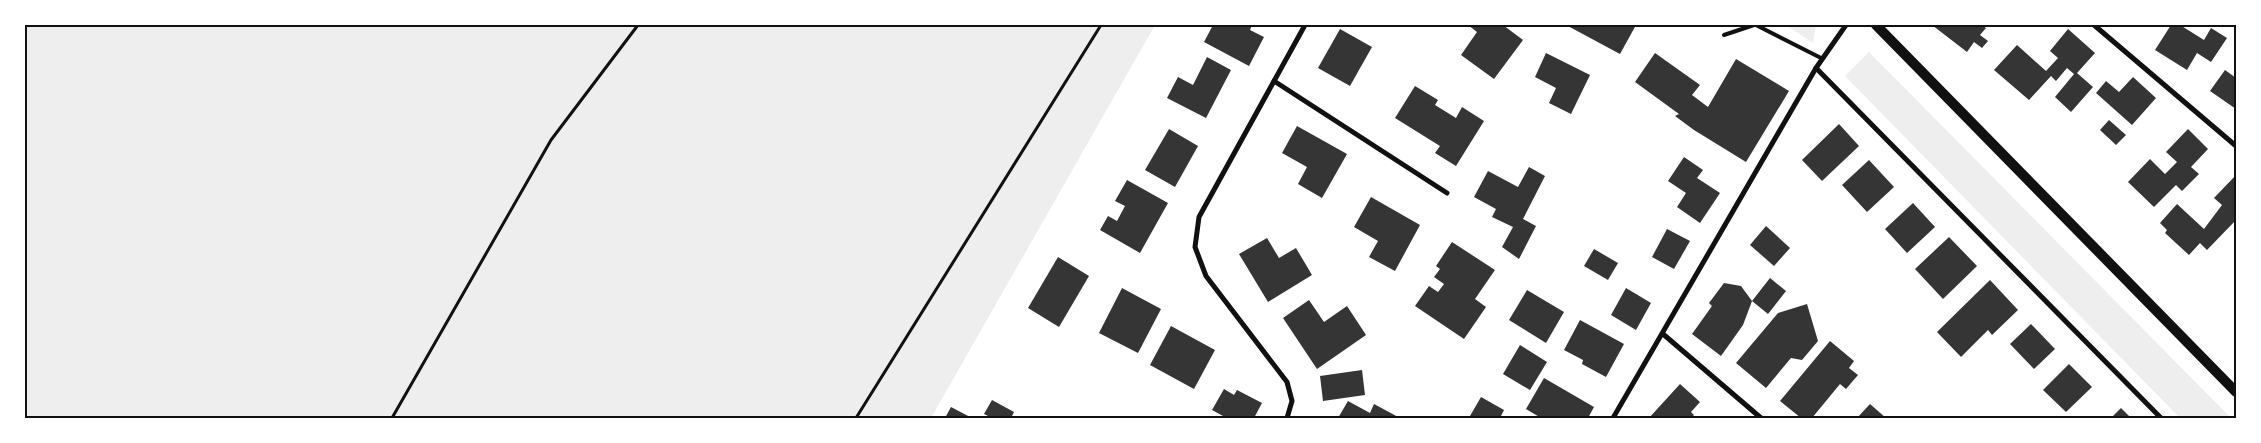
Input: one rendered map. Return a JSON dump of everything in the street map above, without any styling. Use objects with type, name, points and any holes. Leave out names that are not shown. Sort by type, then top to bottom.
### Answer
[{"type":"main road","points":[[1876,25],[2236,392]]},
{"type":"street","points":[[1287,418],[1292,401],[1286,382],[1206,276],[1195,247],[1199,216],[1305,25]]},
{"type":"street","points":[[1613,418],[1821,58],[1846,25]]},
{"type":"street","points":[[2094,25],[2236,146]]},
{"type":"street","points":[[1816,68],[2161,418]]},
{"type":"street","points":[[1274,81],[1447,193]]},
{"type":"street","points":[[1663,334],[1761,418]]},
{"type":"lane","points":[[1724,35],[1755,25],[1821,58]]},
{"type":"path","points":[[392,418],[551,140],[638,25]]},
{"type":"path","points":[[856,418],[1102,25]]},
{"type":"shaded area","points":[[25,25],[1155,25],[931,418],[25,418]]},
{"type":"shaded area","points":[[1786,25],[1816,25],[1813,43]]},
{"type":"shaded area","points":[[1869,52],[2231,418],[2180,418],[1845,76]]},
{"type":"building","points":[[1213,25],[1252,25],[1250,30],[1264,37],[1249,66],[1204,42]]},
{"type":"building","points":[[1468,25],[1503,25],[1523,40],[1494,79],[1461,55],[1477,32]]},
{"type":"building","points":[[1566,25],[1636,25],[1620,54]]},
{"type":"building","points":[[1932,25],[1982,25],[1986,28],[1980,35],[1988,41],[1982,48],[1974,42],[1967,52]]},
{"type":"building","points":[[2171,25],[2180,25],[2204,40],[2211,28],[2227,38],[2211,62],[2197,53],[2187,70],[2155,50]]},
{"type":"building","points":[[1340,29],[1372,47],[1350,86],[1318,68]]},
{"type":"building","points":[[2068,29],[2095,53],[2077,73],[2093,87],[2071,112],[2055,97],[2074,74],[2067,68],[2056,81],[2051,76],[2029,100],[1994,70],[2017,45],[2046,71],[2058,58],[2050,51]]},
{"type":"building","points":[[1546,53],[1590,75],[1571,114],[1549,103],[1556,88],[1535,77]]},
{"type":"building","points":[[1655,53],[1700,85],[1692,95],[1708,107],[1736,59],[1789,91],[1746,162],[1694,130],[1675,116],[1679,114],[1635,82]]},
{"type":"building","points":[[1207,57],[1231,70],[1206,118],[1167,98],[1178,77],[1193,85]]},
{"type":"building","points":[[2225,70],[2236,78],[2236,109],[2210,91]]},
{"type":"building","points":[[2133,77],[2156,98],[2132,125],[2096,93],[2106,81],[2119,92]]},
{"type":"building","points":[[1415,86],[1438,100],[1435,105],[1456,118],[1462,107],[1484,121],[1456,166],[1435,153],[1440,146],[1395,118]]},
{"type":"building","points":[[2109,120],[2126,135],[2116,145],[2100,130]]},
{"type":"building","points":[[1839,124],[1859,146],[1822,181],[1802,160]]},
{"type":"building","points":[[1297,126],[1347,154],[1322,198],[1298,184],[1307,167],[1282,153]]},
{"type":"building","points":[[1169,129],[1198,146],[1175,187],[1145,170]]},
{"type":"building","points":[[2188,129],[2208,149],[2191,167],[2199,174],[2182,191],[2176,185],[2154,207],[2128,182],[2150,159],[2165,174],[2177,162],[2166,152]]},
{"type":"building","points":[[1684,157],[1703,170],[1697,178],[1720,193],[1700,223],[1677,207],[1686,193],[1668,181]]},
{"type":"building","points":[[1869,160],[1894,187],[1867,212],[1842,185]]},
{"type":"building","points":[[1529,167],[1545,176],[1523,219],[1536,226],[1519,259],[1502,247],[1513,227],[1492,217],[1496,209],[1474,197],[1488,171],[1518,187]]},
{"type":"building","points":[[2236,175],[2236,220],[2207,250],[2200,243],[2189,255],[2165,233],[2167,230],[2160,223],[2177,204],[2204,229],[2222,205],[2214,198]]},
{"type":"building","points":[[1127,180],[1168,203],[1140,253],[1100,230],[1108,216],[1117,221],[1125,206],[1115,201]]},
{"type":"building","points":[[1371,197],[1420,225],[1395,271],[1369,257],[1378,241],[1354,227]]},
{"type":"building","points":[[1913,203],[1935,227],[1907,253],[1885,229]]},
{"type":"building","points":[[1766,226],[1790,248],[1774,266],[1750,245]]},
{"type":"building","points":[[1667,229],[1690,241],[1674,269],[1652,257]]},
{"type":"building","points":[[1949,237],[1977,266],[1943,299],[1915,269]]},
{"type":"building","points":[[1267,238],[1279,258],[1296,248],[1312,275],[1268,302],[1239,254]]},
{"type":"building","points":[[1452,242],[1495,270],[1475,299],[1486,307],[1464,339],[1415,306],[1429,286],[1438,292],[1444,284],[1434,277],[1440,269],[1436,266]]},
{"type":"building","points":[[1594,249],[1618,263],[1608,280],[1584,266]]},
{"type":"building","points":[[1058,257],[1089,276],[1059,327],[1028,308]]},
{"type":"building","points":[[1770,278],[1786,291],[1768,314],[1752,301]]},
{"type":"building","points":[[1990,280],[2018,310],[1992,335],[1988,330],[1961,357],[1937,332]]},
{"type":"building","points":[[1724,283],[1741,286],[1752,301],[1743,325],[1721,356],[1692,334],[1712,306],[1709,303]]},
{"type":"building","points":[[1122,288],[1161,309],[1138,353],[1099,333]]},
{"type":"building","points":[[1626,288],[1651,303],[1636,330],[1611,315]]},
{"type":"building","points":[[1527,290],[1564,312],[1546,343],[1509,320]]},
{"type":"building","points":[[1309,300],[1324,322],[1347,306],[1366,335],[1317,369],[1283,318]]},
{"type":"building","points":[[1807,304],[1818,341],[1802,360],[1791,358],[1766,388],[1736,363],[1778,313]]},
{"type":"building","points":[[1580,320],[1624,344],[1606,377],[1582,364],[1583,360],[1564,350]]},
{"type":"building","points":[[2031,324],[2055,349],[2034,369],[2010,344]]},
{"type":"building","points":[[1171,326],[1215,350],[1194,389],[1150,365]]},
{"type":"building","points":[[1830,341],[1854,361],[1849,368],[1858,375],[1846,389],[1840,384],[1812,418],[1801,418],[1780,401]]},
{"type":"building","points":[[1520,345],[1547,362],[1530,390],[1503,374]]},
{"type":"building","points":[[2069,364],[2092,387],[2066,412],[2043,390]]},
{"type":"building","points":[[1362,370],[1365,395],[1323,401],[1320,376]]},
{"type":"building","points":[[1544,378],[1594,407],[1588,418],[1541,418],[1526,409]]},
{"type":"building","points":[[1680,384],[1700,402],[1691,412],[1694,415],[1691,418],[1649,418]]},
{"type":"building","points":[[1224,389],[1234,395],[1237,390],[1262,403],[1254,418],[1222,418],[1223,416],[1212,410]]},
{"type":"building","points":[[1481,397],[1504,410],[1500,418],[1470,416]]},
{"type":"building","points":[[992,400],[1014,412],[1011,418],[986,418],[988,416],[984,414]]},
{"type":"building","points":[[1348,401],[1370,413],[1374,404],[1400,418],[1338,418]]},
{"type":"building","points":[[1870,404],[1886,418],[1857,418]]},
{"type":"building","points":[[951,407],[972,418],[945,418]]},
{"type":"building","points":[[2121,408],[2131,418],[2111,418]]}]
